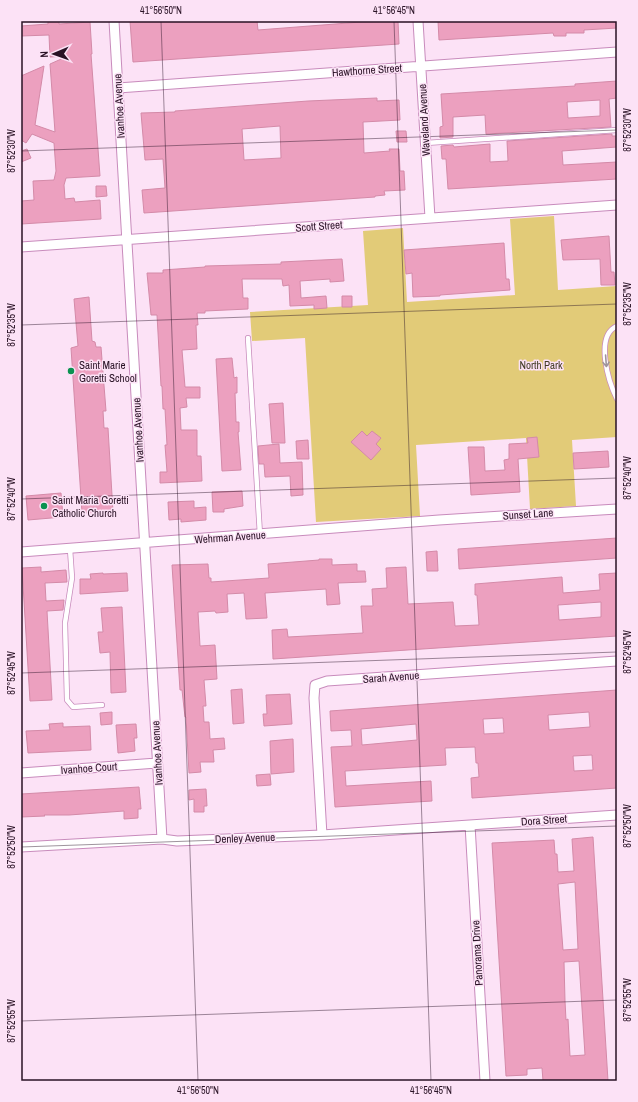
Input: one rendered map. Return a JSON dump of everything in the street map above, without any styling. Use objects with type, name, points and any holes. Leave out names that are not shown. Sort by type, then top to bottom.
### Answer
[{"type":"street","name":"Ivanhoe Avenue","points":[[114,21],[162,839]]},
{"type":"street","name":"Waveland Avenue","points":[[418,21],[430,218]]},
{"type":"street","name":"Hawthorne Street","points":[[118,88],[617,52]]},
{"type":"street","name":"Scott Street","points":[[21,247],[617,205]]},
{"type":"street","name":"Sunset Lane","points":[[439,520],[617,509]]},
{"type":"street","name":"Wehrman Avenue","points":[[21,552],[439,520]]},
{"type":"street","name":"Sarah Avenue","points":[[322,835],[314,698],[315,685],[327,681],[617,661]]},
{"type":"street","name":"Ivanhoe Court","points":[[21,773],[157,763]]},
{"type":"street","name":"Dora Street","points":[[470,825],[617,815]]},
{"type":"street","name":"Denley Avenue","points":[[21,848],[162,839],[177,841],[322,835],[470,825]]},
{"type":"street","name":"Panorama Drive","points":[[470,825],[485,1081]]},
{"type":"lane","points":[[426,143],[617,130]]},
{"type":"lane","points":[[617,326],[610,332],[607,338],[605,359],[610,384],[617,398]]},
{"type":"lane","points":[[248,338],[260,534]]},
{"type":"lane","points":[[70,548],[72,578],[65,623],[67,700],[73,707],[102,705]]},
{"type":"green space","name":"North Park","points":[[554,216],[558,290],[617,286],[617,437],[572,440],[576,506],[530,509],[526,438],[416,445],[420,516],[316,522],[305,338],[252,341],[250,312],[368,305],[363,231],[403,228],[407,302],[515,295],[510,219]]},
{"type":"building","points":[[48,21],[59,21],[59,24],[90,22],[100,176],[66,178],[64,185],[65,199],[74,198],[75,202],[100,200],[101,219],[21,224],[21,201],[34,200],[33,181],[54,180],[56,171],[54,143],[32,134],[26,143],[21,140],[21,76],[44,66],[35,125],[55,132],[50,64],[68,56],[50,57],[49,35],[21,36],[21,26],[48,24]]},
{"type":"building","points":[[130,21],[257,21],[258,30],[361,22],[398,21],[399,44],[133,62]]},
{"type":"building","points":[[438,21],[617,21],[617,28],[584,30],[584,33],[566,33],[566,36],[554,36],[553,33],[439,40]]},
{"type":"building","points":[[617,81],[617,98],[609,99],[611,127],[486,134],[485,115],[453,117],[453,137],[440,138],[440,127],[443,126],[441,94],[575,86],[575,84]],"holes":[[[600,100],[600,116],[568,118],[567,102]]]},
{"type":"building","points":[[377,98],[377,101],[399,100],[400,120],[363,122],[364,153],[399,149],[400,171],[404,171],[405,190],[384,191],[385,195],[375,197],[144,213],[142,190],[165,188],[163,159],[145,160],[141,113],[175,112],[308,101]],"holes":[[[280,126],[281,158],[244,160],[242,129]]]},
{"type":"building","points":[[396,131],[406,131],[407,142],[397,142]]},
{"type":"building","points":[[612,134],[612,136],[617,136],[617,147],[562,151],[563,165],[617,162],[617,179],[448,189],[446,159],[442,159],[441,146],[453,145],[454,147],[490,144],[490,162],[508,161],[507,141]]},
{"type":"building","points":[[27,149],[31,158],[21,162],[21,151]]},
{"type":"building","points":[[96,186],[106,186],[107,196],[96,197]]},
{"type":"building","points":[[609,236],[611,272],[614,272],[615,285],[601,285],[600,259],[563,260],[561,240]]},
{"type":"building","points":[[504,243],[506,279],[509,279],[510,290],[413,297],[412,273],[406,274],[404,250]]},
{"type":"building","points":[[342,259],[344,281],[330,282],[330,279],[300,281],[301,298],[326,296],[327,308],[314,309],[314,305],[290,306],[289,285],[283,286],[282,279],[242,279],[243,298],[248,298],[248,309],[205,311],[205,313],[197,313],[197,349],[182,350],[185,387],[200,387],[200,398],[186,398],[187,407],[180,408],[181,430],[197,430],[197,456],[201,456],[202,481],[160,483],[160,472],[167,472],[165,409],[163,409],[161,386],[157,315],[151,315],[147,273],[163,273],[163,270],[205,266],[281,264],[281,262]]},
{"type":"building","points":[[342,296],[352,296],[352,307],[342,307]]},
{"type":"building","points":[[89,297],[92,341],[95,342],[96,347],[101,347],[106,411],[103,411],[104,428],[108,428],[113,512],[82,513],[71,348],[78,346],[74,299]]},
{"type":"building","points":[[232,358],[234,378],[237,377],[237,393],[235,393],[236,422],[239,422],[238,432],[241,470],[222,471],[216,359]]},
{"type":"building","points":[[283,403],[285,443],[272,443],[269,404]]},
{"type":"building","points":[[362,431],[367,436],[372,431],[381,438],[376,444],[381,449],[371,460],[351,442]]},
{"type":"building","points":[[537,437],[539,457],[518,459],[520,492],[471,495],[468,447],[484,447],[485,471],[505,470],[504,460],[509,459],[509,444],[528,443],[527,438]]},
{"type":"building","points":[[308,440],[309,459],[297,459],[296,441]]},
{"type":"building","points":[[279,444],[280,463],[302,462],[303,495],[291,496],[290,476],[265,477],[264,464],[259,464],[258,446]]},
{"type":"building","points":[[608,451],[609,467],[574,469],[573,453]]},
{"type":"building","points":[[242,491],[243,506],[224,509],[224,512],[213,512],[212,492]]},
{"type":"building","name":"Saint Maria Goretti Catholic Church","points":[[61,493],[63,517],[28,520],[26,496]]},
{"type":"building","points":[[194,501],[194,508],[206,507],[206,520],[181,522],[181,519],[169,520],[168,502]]},
{"type":"building","points":[[617,538],[617,558],[459,569],[458,549]]},
{"type":"building","points":[[437,551],[438,571],[427,571],[426,552]]},
{"type":"building","points":[[332,559],[332,565],[357,564],[357,571],[365,571],[366,582],[338,583],[340,604],[327,605],[326,589],[265,593],[267,618],[246,619],[244,593],[227,594],[228,612],[198,612],[200,646],[215,645],[217,679],[204,680],[206,706],[203,706],[204,722],[209,722],[210,739],[224,738],[225,749],[213,750],[214,762],[200,762],[201,772],[189,773],[186,717],[182,690],[180,690],[172,565],[208,564],[209,578],[211,578],[211,582],[269,578],[268,564]]},
{"type":"building","points":[[41,567],[41,572],[66,570],[67,582],[45,583],[46,601],[64,600],[63,610],[47,611],[52,700],[30,701],[22,568]]},
{"type":"building","points":[[406,567],[408,604],[453,602],[455,626],[479,625],[475,584],[562,577],[563,593],[600,590],[599,574],[617,573],[617,636],[273,659],[272,630],[287,629],[288,637],[363,633],[361,606],[373,606],[372,589],[387,588],[386,568]],"holes":[[[601,602],[601,617],[559,620],[558,605]]]},
{"type":"building","points":[[127,573],[128,591],[80,594],[80,579],[91,579],[90,574]]},
{"type":"building","points":[[122,607],[126,692],[111,693],[110,652],[100,653],[98,632],[103,632],[101,608]]},
{"type":"building","points":[[242,689],[244,723],[233,724],[231,690]]},
{"type":"building","points":[[617,690],[617,788],[472,798],[471,778],[479,777],[475,747],[445,748],[446,765],[345,771],[346,786],[431,781],[432,801],[335,807],[331,747],[352,746],[351,730],[331,731],[330,711]],"holes":[[[589,712],[590,727],[549,730],[548,715]],[[503,718],[504,733],[484,734],[483,719]],[[416,724],[417,740],[362,745],[361,729]],[[592,755],[593,770],[574,771],[573,756]]]},
{"type":"building","points":[[290,694],[292,724],[264,726],[263,714],[267,714],[266,695]]},
{"type":"building","points":[[112,712],[112,724],[101,725],[100,713]]},
{"type":"building","points":[[63,723],[63,727],[90,726],[91,750],[28,753],[26,731],[50,730],[49,724]]},
{"type":"building","points":[[136,724],[137,738],[134,738],[135,751],[118,753],[116,725]]},
{"type":"building","points":[[293,739],[294,772],[271,774],[270,741]]},
{"type":"building","points":[[270,774],[271,785],[257,786],[256,775]]},
{"type":"building","points":[[139,787],[141,809],[138,809],[138,818],[124,819],[124,811],[21,817],[21,794]]},
{"type":"building","points":[[206,789],[207,806],[204,806],[204,812],[194,812],[194,799],[189,800],[189,790]]},
{"type":"building","points":[[593,837],[608,1081],[543,1081],[542,1068],[527,1069],[527,1075],[506,1076],[492,843],[554,840],[555,854],[557,854],[558,872],[574,871],[572,839]],"holes":[[[575,882],[578,949],[563,950],[558,884]],[[579,961],[585,1055],[570,1056],[568,1019],[566,1020],[564,962]]]},
{"type":"place","name":"Saint Marie Goretti School","points":[[71,371]]},
{"type":"place","name":"Saint Maria Goretti Catholic Church","points":[[44,506]]}]
